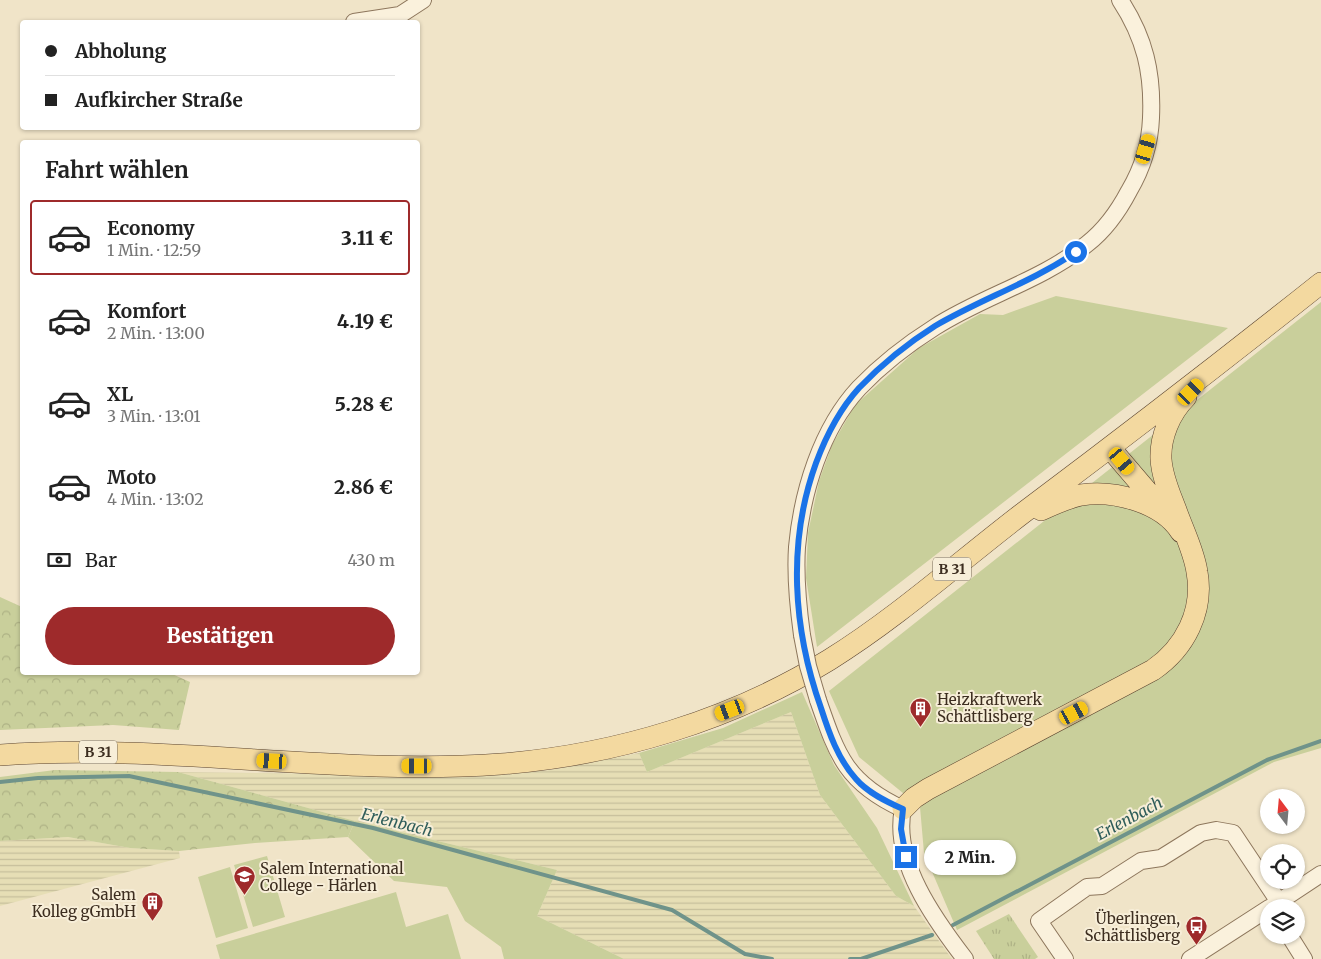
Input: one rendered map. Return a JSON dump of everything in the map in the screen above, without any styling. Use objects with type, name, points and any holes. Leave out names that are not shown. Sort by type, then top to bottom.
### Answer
[{"type":"main road","name":"B 31","points":[[0,755],[81,751],[327,764],[457,766],[543,759],[625,744],[730,710],[797,678],[860,639],[1212,370],[1321,283]]},
{"type":"main road","points":[[1175,518],[1161,459],[1164,438],[1180,403],[1212,370]]},
{"type":"main road","points":[[903,809],[914,798],[928,789],[1163,664],[1180,646],[1187,634],[1193,622],[1199,596],[1197,571],[1188,542],[1175,518],[1115,444]]},
{"type":"main road","points":[[1013,521],[1068,498],[1100,494],[1116,496],[1149,506],[1175,518]]},
{"type":"street","points":[[366,20],[400,14],[423,0]]},
{"type":"street","points":[[965,959],[925,899],[906,857],[901,829],[903,809],[869,790],[850,772],[832,738],[808,666],[802,636],[796,586],[797,547],[800,524],[814,469],[826,438],[842,411],[859,388],[892,358],[935,326],[1051,268],[1088,244],[1118,211],[1138,176],[1150,136],[1152,97],[1147,58],[1132,19],[1120,0]]},
{"type":"street","points":[[1065,959],[1039,921],[1087,887],[1102,886],[1141,860],[1161,858],[1201,833],[1216,830],[1233,833],[1268,899]]},
{"type":"street","points":[[1283,899],[1321,874]]},
{"type":"street","points":[[1190,959],[1260,914]]},
{"type":"street","points":[[1295,944],[1304,959]]},
{"type":"shaded area","points":[[791,712],[820,795],[896,896],[914,906],[952,959],[624,959],[537,916],[557,870],[355,821],[178,772],[485,776],[550,770],[639,753],[647,772]]},
{"type":"shaded area","points":[[68,837],[130,848],[179,851],[180,858],[0,906],[0,841]]},
{"type":"green space","points":[[1056,296],[1228,328],[817,647],[806,578],[808,533],[819,481],[832,445],[855,405],[919,348],[980,314],[1003,315]]},
{"type":"green space","points":[[1321,302],[1321,748],[1274,762],[957,930],[924,853],[920,807],[859,757],[829,691]]},
{"type":"green space","points":[[0,597],[20,606],[20,675],[174,675],[190,682],[179,730],[113,725],[0,730]]},
{"type":"green space","points":[[802,692],[834,765],[877,828],[914,906],[896,896],[820,795],[791,712],[647,772],[639,753],[723,728]]},
{"type":"green space","points":[[55,770],[178,772],[355,821],[348,837],[255,843],[179,851],[130,848],[68,837],[0,841],[0,777]]},
{"type":"green space","points":[[355,821],[557,870],[537,916],[624,959],[504,959],[501,947],[465,921],[447,887],[394,881],[348,837]]},
{"type":"green space","points":[[267,856],[285,917],[253,927],[234,865]]},
{"type":"green space","points":[[230,867],[248,928],[216,938],[198,877]]},
{"type":"green space","points":[[396,892],[406,927],[448,914],[461,959],[220,959],[216,945]]},
{"type":"green space","points":[[1009,914],[1038,957],[1035,959],[994,959],[976,931]]},
{"type":"waterway","name":"Erlenbach","points":[[953,925],[1267,760],[1321,741]]},
{"type":"waterway","name":"Erlenbach","points":[[0,782],[38,778],[129,776],[373,828],[672,910],[745,954],[772,959]]},
{"type":"waterway","name":"Erlenbach","points":[[850,959],[861,959],[932,935]]},
{"type":"place","name":"Heizkraftwerk Schättlisberg","points":[[921,727]]},
{"type":"place","name":"Salem International College - Härlen","points":[[244,896]]},
{"type":"place","name":"Salem Kolleg gGmbH","points":[[152,922]]},
{"type":"place","name":"Überlingen, Schättlisberg","points":[[1196,946]]},
{"type":"route","points":[[906,857],[901,829],[903,809],[869,790],[857,780],[844,763],[826,722],[808,666],[802,636],[796,586],[796,568],[800,524],[809,485],[826,438],[842,411],[859,388],[892,358],[935,326],[1051,268],[1076,252]]}]
